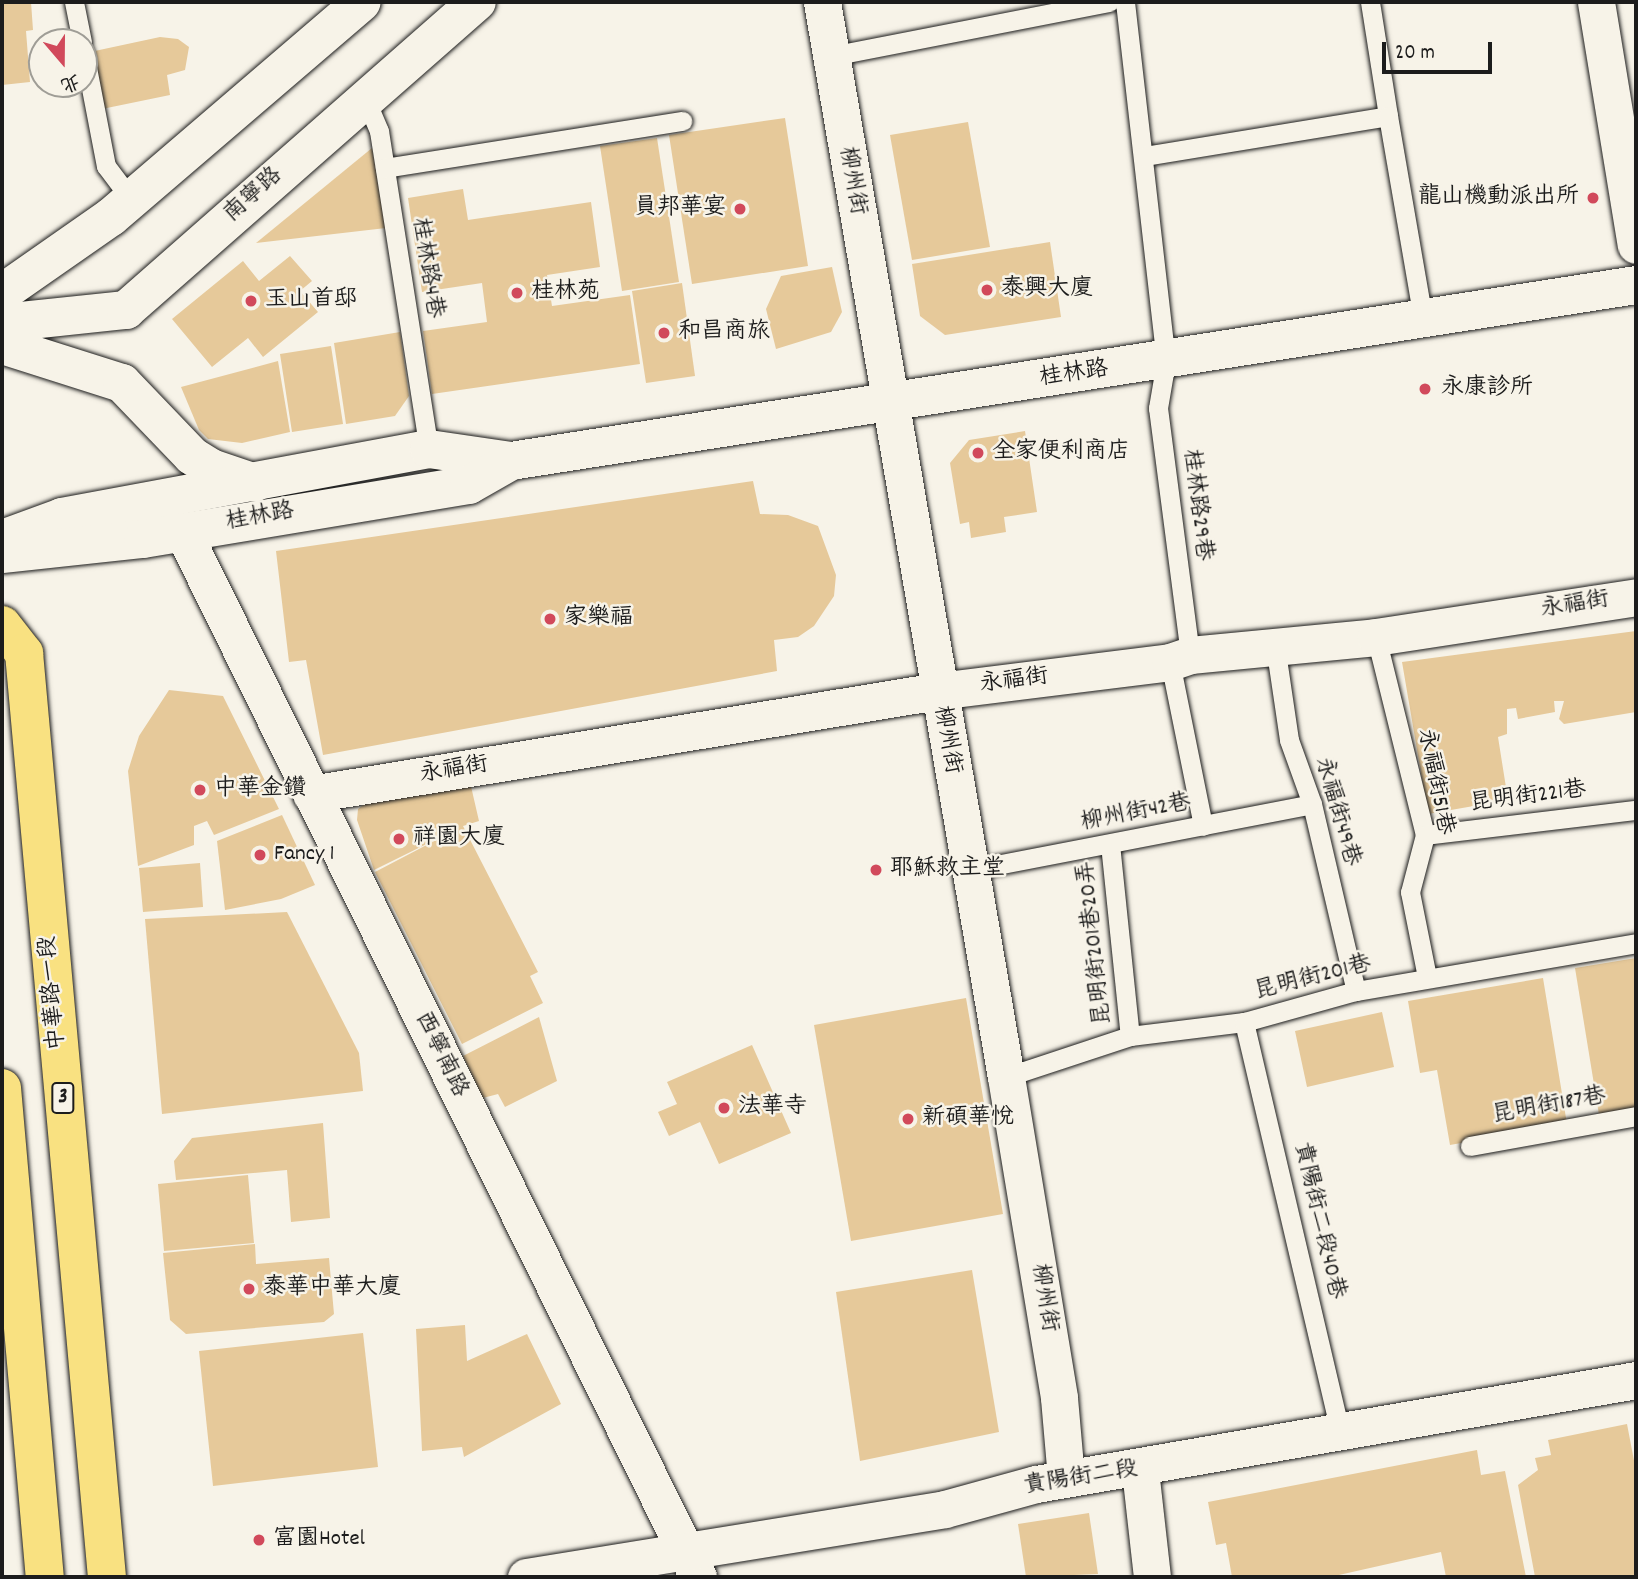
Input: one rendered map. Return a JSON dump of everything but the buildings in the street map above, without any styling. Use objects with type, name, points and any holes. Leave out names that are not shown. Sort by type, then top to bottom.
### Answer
[{"type":"main road","name":"中華路一段","points":[[2,625],[24,653],[107,1577]]},
{"type":"main road","points":[[2,1088],[45,1577]]},
{"type":"street","points":[[2,293],[131,199],[362,2]]},
{"type":"street","name":"南寧路","points":[[2,323],[126,310],[365,97],[477,2]]},
{"type":"street","name":"柳州街","points":[[822,2],[1006,1077],[1059,1398],[1066,1478]]},
{"type":"street","points":[[1596,2],[1636,244]]},
{"type":"street","name":"桂林路","points":[[2,539],[62,517],[257,484],[429,449],[511,461],[892,399],[1166,361],[1636,285]]},
{"type":"street","name":"桂林路","points":[[2,345],[122,383],[192,456],[211,468],[257,484]]},
{"type":"street","name":"桂林路","points":[[2,554],[183,532],[469,485],[511,461]]},
{"type":"street","name":"西寧南路","points":[[183,532],[691,1563]]},
{"type":"street","name":"永福街","points":[[311,794],[938,691],[1275,645],[1376,637],[1636,597]]},
{"type":"street","name":"貴陽街二段","points":[[526,1577],[691,1563],[945,1509],[1066,1478],[1140,1469],[1636,1380]]},
{"type":"street","points":[[1140,1469],[1152,1577]]},
{"type":"lane","points":[[74,2],[79,28]]},
{"type":"lane","points":[[831,55],[1109,2]]},
{"type":"lane","name":"桂林路29巷","points":[[1125,2],[1166,361],[1158,408],[1180,658],[1203,826]]},
{"type":"lane","points":[[1370,2],[1423,319]]},
{"type":"lane","name":"桂林路4巷","points":[[365,97],[385,168],[429,449]]},
{"type":"lane","points":[[93,98],[106,166],[131,199]]},
{"type":"lane","points":[[1144,156],[1388,116]]},
{"type":"lane","points":[[385,168],[682,121]]},
{"type":"lane","name":"永福街51巷","points":[[1376,637],[1425,835],[1410,892],[1427,977]]},
{"type":"lane","name":"永福街49巷","points":[[1275,645],[1289,740],[1312,804],[1356,991]]},
{"type":"lane","name":"柳州街42巷","points":[[970,870],[1312,804]]},
{"type":"lane","name":"昆明街221巷","points":[[1425,835],[1636,810]]},
{"type":"lane","name":"昆明街201巷20弄","points":[[1110,844],[1130,1036]]},
{"type":"lane","name":"昆明街201巷","points":[[1006,1077],[1130,1036],[1244,1022],[1356,991],[1636,943]]},
{"type":"lane","name":"貴陽街二段40巷","points":[[1244,1022],[1340,1432]]},
{"type":"lane","name":"昆明街187巷","points":[[1469,1146],[1636,1116]]},
{"type":"place","name":"龍山機動派出所","points":[[1593,198]]},
{"type":"place","name":"員邦華宴","points":[[740,209]]},
{"type":"place","name":"泰興大廈","points":[[987,290]]},
{"type":"place","name":"桂林苑","points":[[517,293]]},
{"type":"place","name":"玉山首邸","points":[[251,301]]},
{"type":"place","name":"和昌商旅","points":[[664,333]]},
{"type":"place","name":"永康診所","points":[[1425,389]]},
{"type":"place","name":"全家便利商店","points":[[978,453]]},
{"type":"place","name":"家樂福","points":[[550,619]]},
{"type":"place","name":"中華金鑽","points":[[200,790]]},
{"type":"place","name":"祥園大廈","points":[[399,839]]},
{"type":"place","name":"Fancy 1","points":[[260,855]]},
{"type":"place","name":"耶穌救主堂","points":[[876,870]]},
{"type":"place","name":"法華寺","points":[[724,1108]]},
{"type":"place","name":"新碩華悅","points":[[908,1119]]},
{"type":"place","name":"泰華中華大廈","points":[[249,1289]]},
{"type":"place","name":"富園Hotel","points":[[259,1540]]}]
